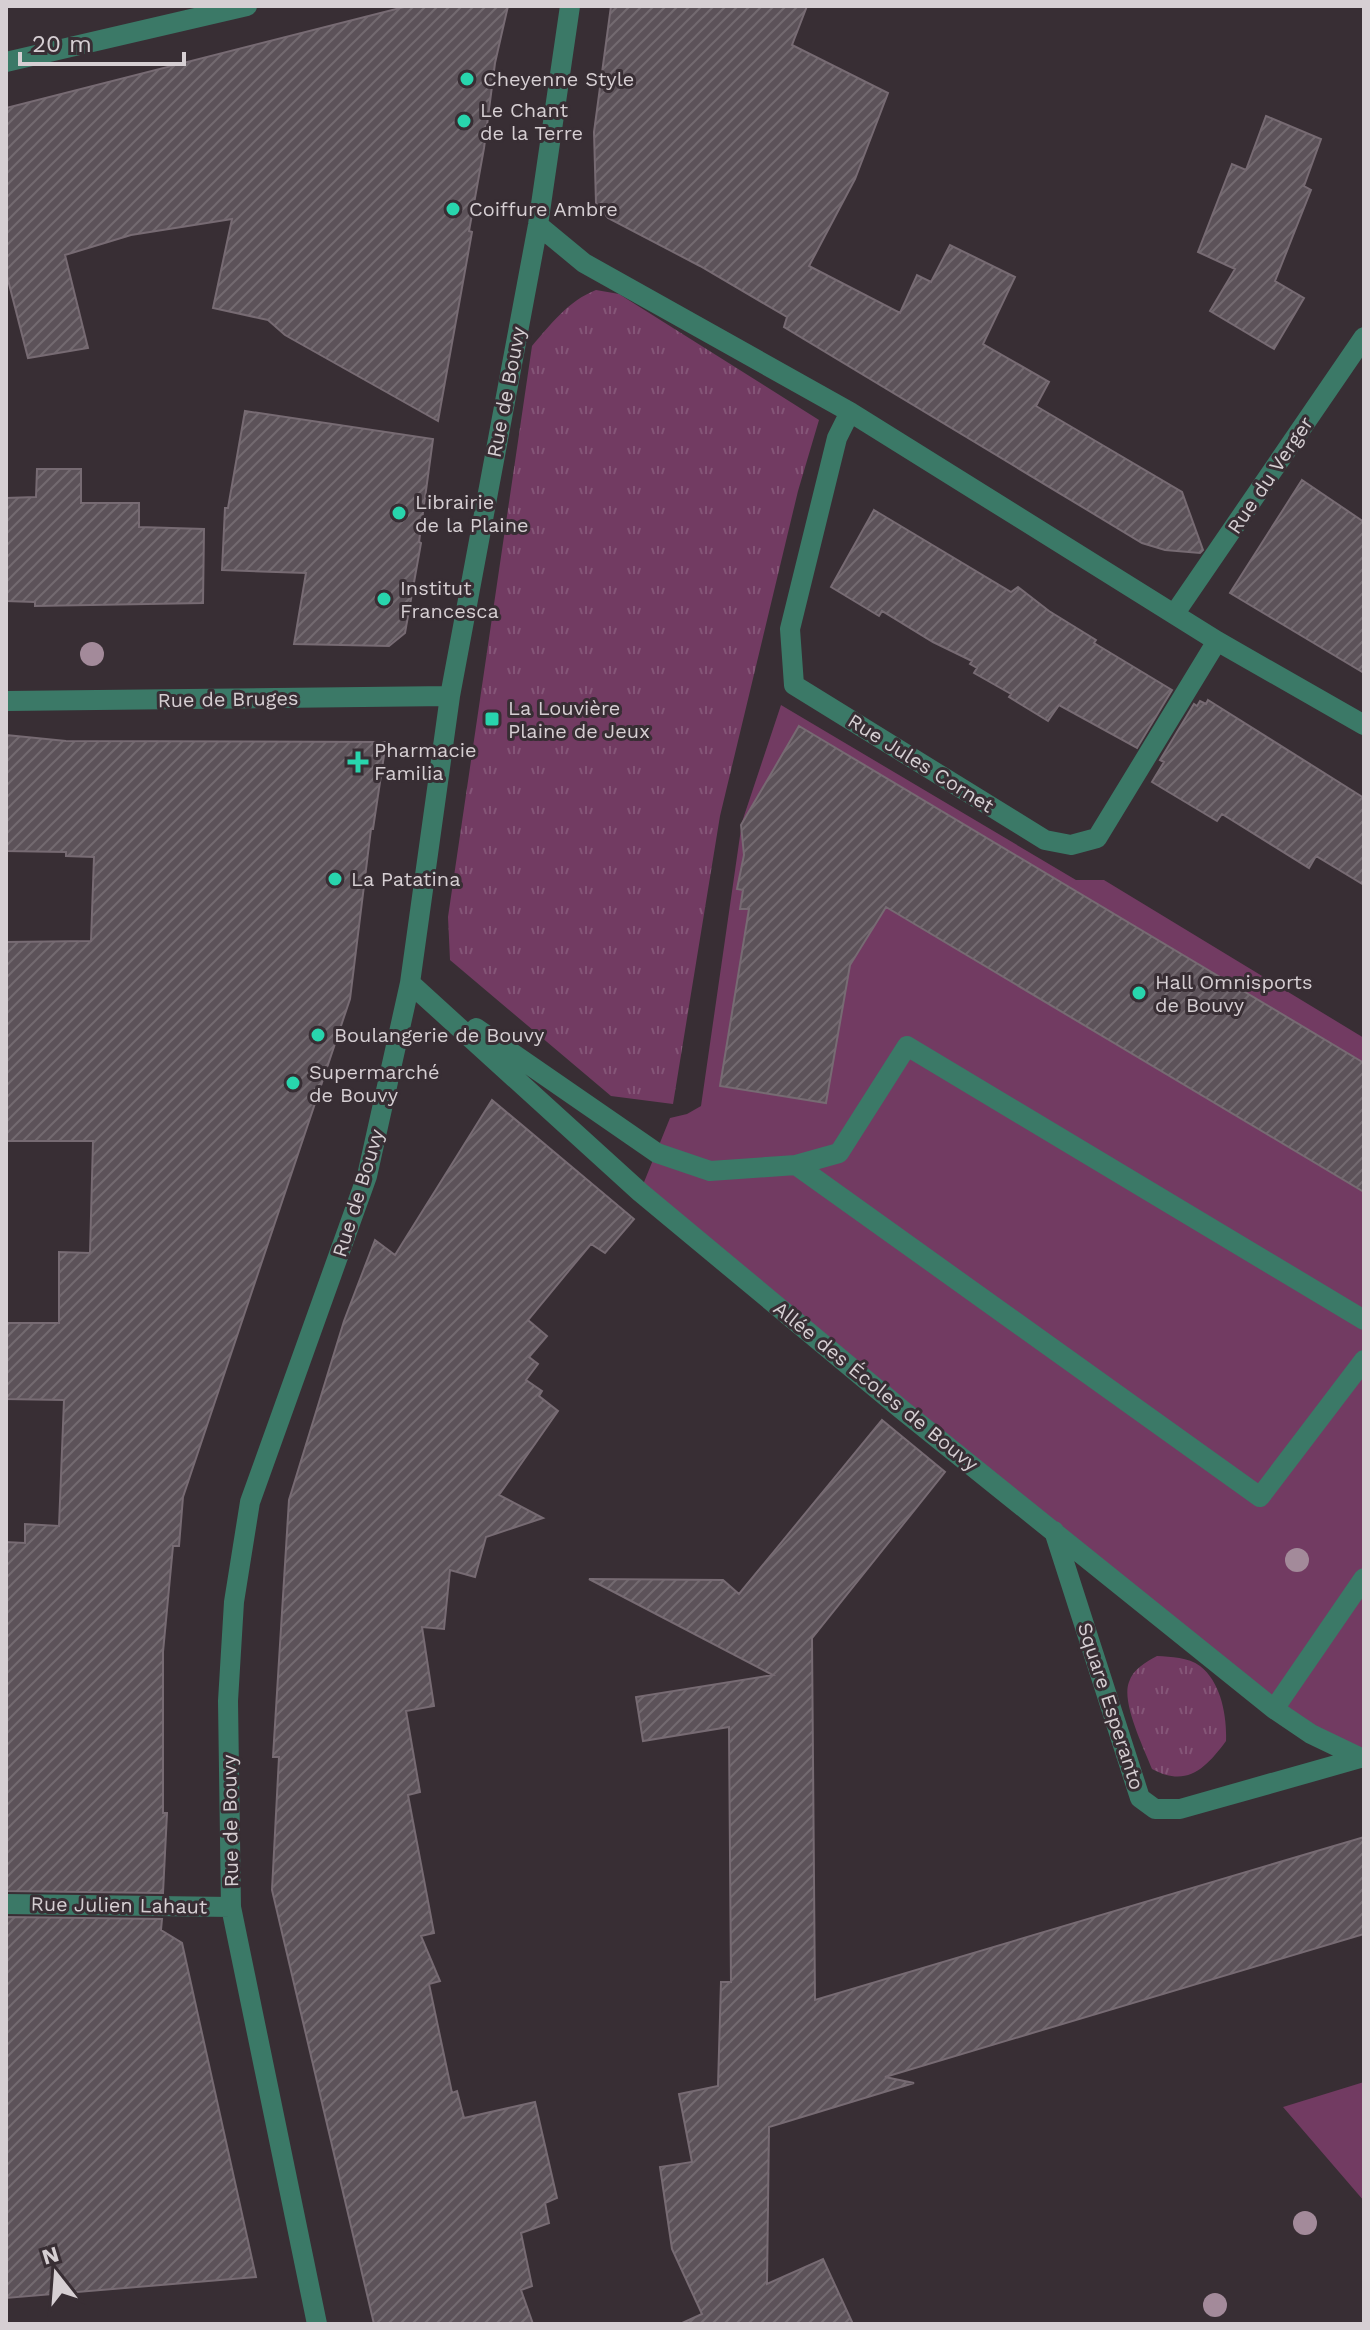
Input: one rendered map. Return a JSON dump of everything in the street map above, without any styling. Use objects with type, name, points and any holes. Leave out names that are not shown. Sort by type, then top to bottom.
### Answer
[{"type":"street","points":[[6,62],[247,6]]},
{"type":"street","name":"Rue de Bouvy","points":[[317,2324],[231,1907],[228,1701],[234,1602],[250,1502],[367,1176],[410,983],[450,696],[538,225],[570,6]]},
{"type":"street","points":[[538,225],[584,263],[850,412],[1217,641],[1364,725]]},
{"type":"street","name":"Rue du Verger","points":[[1175,613],[1364,337]]},
{"type":"street","name":"Rue Jules Cornet","points":[[850,412],[837,438],[790,629],[794,685],[1045,840],[1071,845],[1097,838],[1217,641]]},
{"type":"street","name":"Rue de Bruges","points":[[6,701],[450,696]]},
{"type":"street","points":[[410,983],[657,1153],[710,1171],[796,1165],[839,1153],[907,1046],[1364,1320]]},
{"type":"street","name":"Allée des Écoles de Bouvy","points":[[410,983],[640,1192],[1008,1494],[1274,1709],[1311,1734],[1362,1757]]},
{"type":"street","points":[[796,1165],[1260,1497],[1364,1360]]},
{"type":"street","name":"Square Esperanto","points":[[1054,1531],[1140,1798],[1155,1809],[1180,1809],[1362,1757]]},
{"type":"street","points":[[1274,1709],[1364,1578]]},
{"type":"street","name":"Rue Julien Lahaut","points":[[6,1904],[231,1907]]},
{"type":"green space","points":[[596,290],[619,294],[819,420],[798,491],[720,816],[673,1104],[611,1096],[450,960],[448,917],[532,346],[568,307]]},
{"type":"green space","points":[[781,705],[1076,880],[1104,880],[1364,1038],[1364,1757],[1311,1734],[640,1192],[670,1118],[687,1114],[701,1106],[742,822]]},
{"type":"green space","points":[[1157,1656],[1185,1659],[1200,1666],[1218,1690],[1224,1711],[1226,1741],[1203,1767],[1186,1776],[1164,1774],[1152,1769],[1128,1701],[1131,1677],[1140,1666]]},
{"type":"green space","points":[[1364,2082],[1364,2201],[1283,2107]]},
{"type":"building","points":[[408,6],[508,6],[495,63],[469,231],[472,232],[438,421],[285,335],[268,320],[213,308],[232,219],[131,235],[65,255],[88,348],[28,358],[6,272],[6,108]]},
{"type":"building","points":[[611,6],[807,6],[792,45],[888,93],[855,179],[809,266],[900,313],[917,275],[931,282],[950,245],[1015,277],[983,344],[1049,382],[1036,406],[1182,492],[1203,550],[1200,553],[1165,550],[1142,543],[784,327],[787,317],[700,266],[608,218],[596,203],[594,132]]},
{"type":"building","points":[[1266,116],[1321,139],[1304,186],[1311,190],[1275,281],[1304,298],[1274,349],[1210,311],[1235,269],[1198,252],[1232,164],[1246,170]]},
{"type":"building","points":[[245,411],[433,439],[421,543],[405,633],[389,646],[294,644],[306,573],[222,570],[225,508],[228,508]]},
{"type":"building","points":[[37,469],[81,469],[81,503],[139,503],[139,527],[204,529],[203,603],[35,606],[35,602],[6,601],[6,498],[36,497]]},
{"type":"building","points":[[1302,480],[1364,522],[1364,673],[1230,593]]},
{"type":"building","points":[[874,510],[1011,592],[1018,587],[1049,611],[1096,640],[1094,643],[1172,690],[1137,748],[1059,705],[1048,721],[1009,697],[1011,694],[974,673],[977,668],[970,664],[972,661],[882,611],[879,616],[831,587]]},
{"type":"building","points":[[1208,700],[1364,798],[1364,885],[1316,856],[1309,868],[1222,814],[1217,821],[1152,782],[1164,762],[1160,760],[1194,704],[1197,706],[1200,701],[1206,704]]},
{"type":"building","name":"Hall Omnisports de Bouvy","points":[[799,726],[1364,1063],[1364,1192],[886,907],[850,965],[826,1103],[720,1086],[749,909],[740,909],[743,890],[737,889],[744,855],[741,825]]},
{"type":"building","points":[[6,735],[66,741],[386,742],[371,829],[350,999],[183,1497],[179,1546],[173,1546],[163,1652],[163,1813],[167,1813],[163,1893],[6,1891],[6,1542],[25,1543],[25,1524],[59,1526],[64,1400],[6,1399],[6,1323],[59,1323],[59,1252],[90,1253],[93,1141],[6,1141],[6,942],[91,941],[94,857],[66,856],[66,852],[6,851]]},
{"type":"building","points":[[492,1100],[634,1219],[605,1253],[591,1244],[528,1320],[547,1336],[529,1357],[538,1364],[526,1380],[542,1391],[539,1396],[558,1411],[499,1495],[543,1518],[486,1537],[475,1577],[450,1570],[444,1629],[422,1627],[434,1706],[406,1711],[420,1792],[408,1795],[434,1933],[421,1936],[440,1981],[429,1984],[452,2093],[457,2091],[464,2118],[535,2102],[557,2198],[545,2203],[549,2223],[521,2233],[532,2286],[521,2290],[533,2324],[374,2324],[272,1890],[279,1757],[273,1757],[289,1500],[344,1321],[375,1240],[395,1255]]},
{"type":"building","points":[[882,1420],[945,1472],[812,1638],[815,2000],[1364,1837],[1364,1934],[885,2077],[914,2083],[769,2127],[767,2284],[823,2259],[853,2324],[680,2324],[702,2314],[672,2249],[660,2167],[692,2162],[679,2094],[718,2086],[721,1982],[731,1982],[729,1727],[643,1741],[636,1697],[773,1675],[589,1579],[723,1580],[739,1594]]},
{"type":"building","points":[[6,1917],[162,1919],[161,1930],[182,1943],[256,2277],[6,2298]]},
{"type":"place","name":"Cheyenne Style","points":[[467,79]]},
{"type":"place","name":"Le Chant de la Terre","points":[[464,121]]},
{"type":"place","name":"Coiffure Ambre","points":[[453,209]]},
{"type":"place","name":"Librairie de la Plaine","points":[[399,513]]},
{"type":"place","name":"Institut Francesca","points":[[384,599]]},
{"type":"place","name":"La Louvière Plaine de Jeux","points":[[492,719]]},
{"type":"place","name":"Pharmacie Familia","points":[[358,762]]},
{"type":"place","name":"La Patatina","points":[[335,879]]},
{"type":"place","name":"Hall Omnisports de Bouvy","points":[[1139,993]]},
{"type":"place","name":"Boulangerie de Bouvy","points":[[318,1035]]},
{"type":"place","name":"Supermarché de Bouvy","points":[[293,1083]]}]
